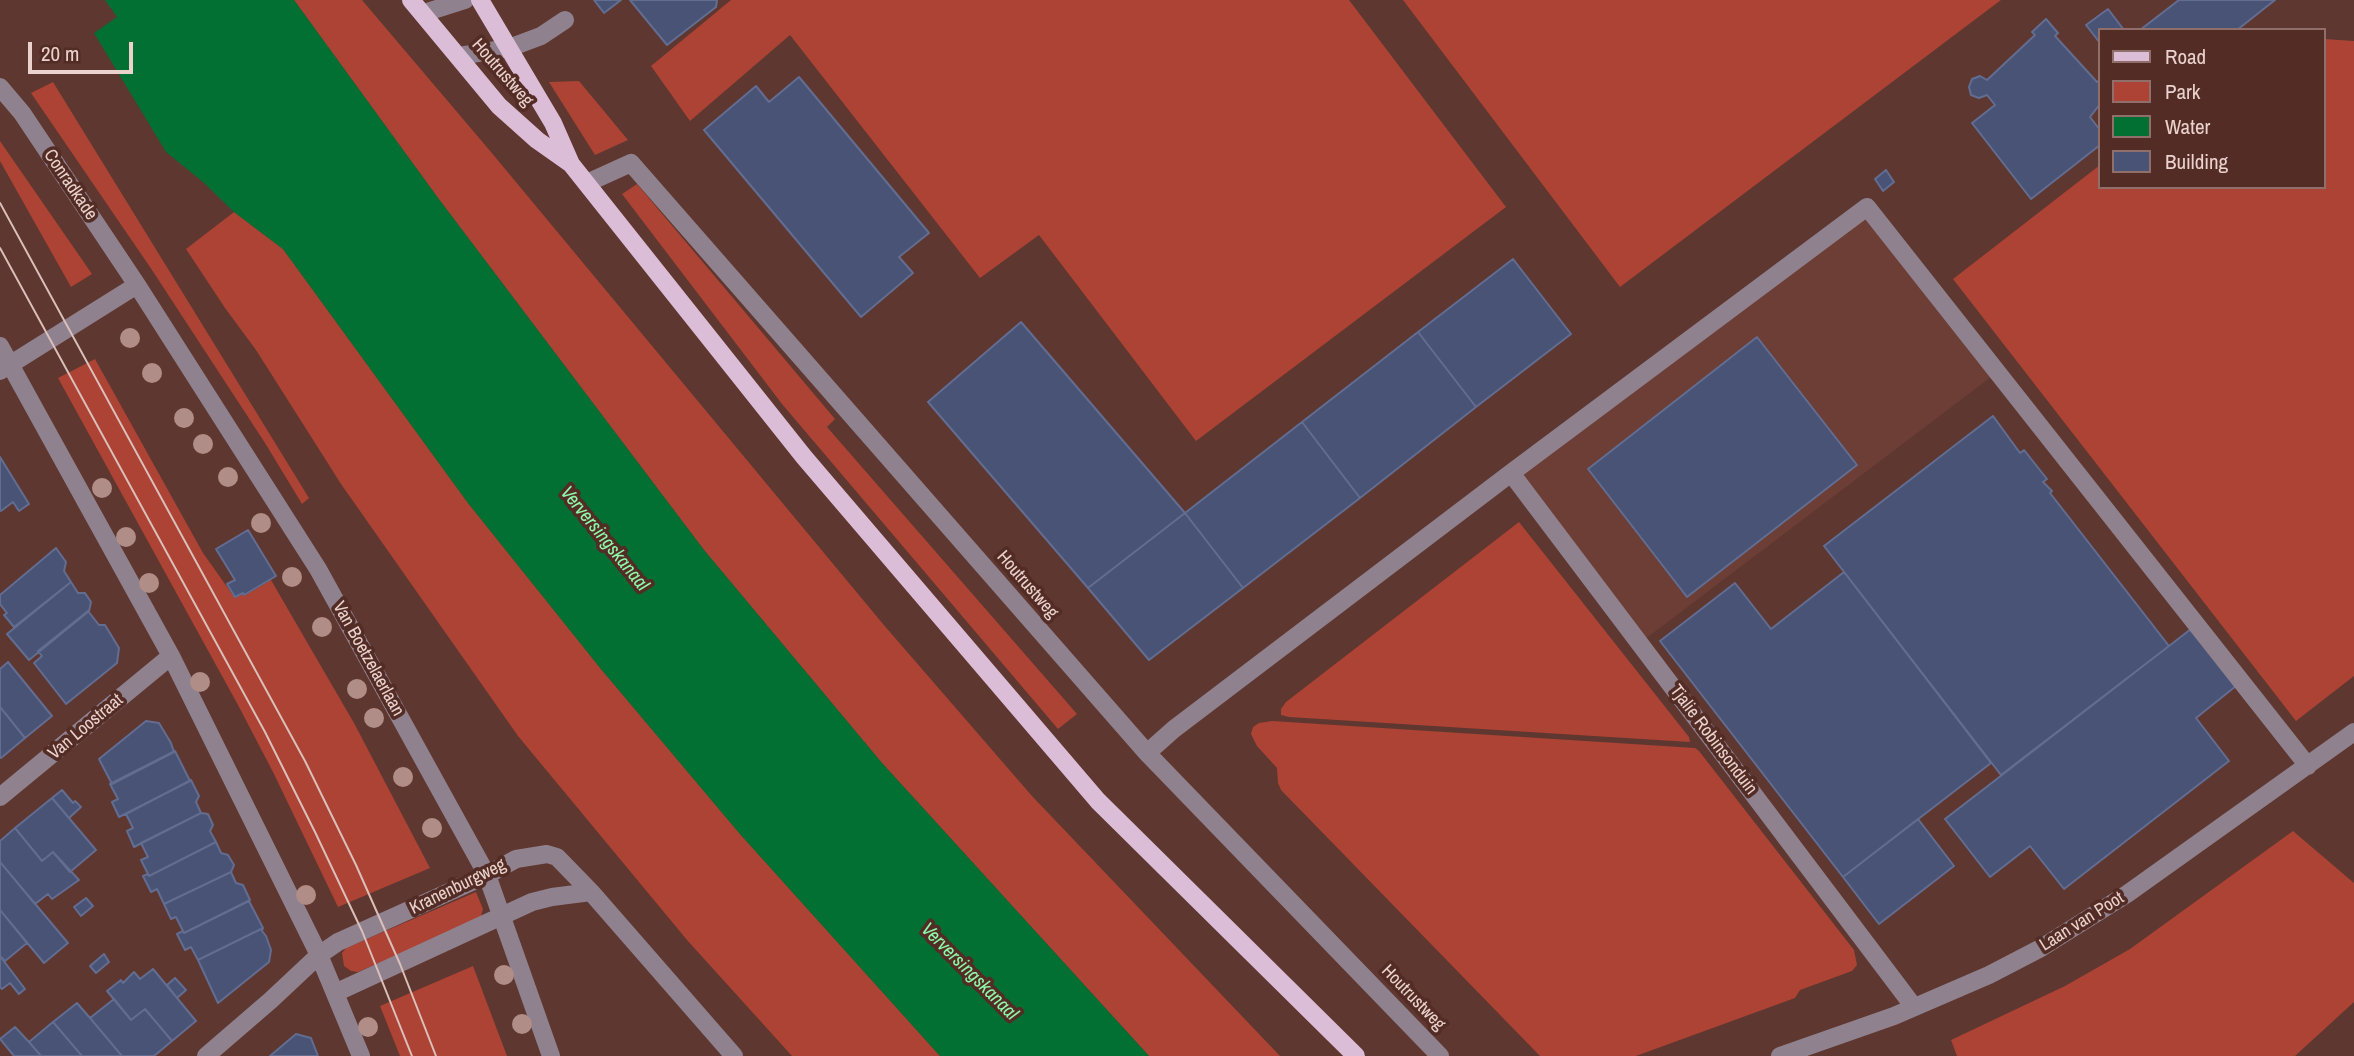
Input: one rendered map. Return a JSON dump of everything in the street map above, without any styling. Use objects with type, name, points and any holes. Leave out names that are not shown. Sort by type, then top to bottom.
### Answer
[{"type":"main road","name":"Houtrustweg","points":[[411,0],[429,7],[459,56],[499,106],[537,140],[571,164]]},
{"type":"main road","name":"Houtrustweg","points":[[480,0],[553,123],[571,164],[804,457],[1098,801],[1356,1056]]},
{"type":"street","points":[[429,7],[465,0]]},
{"type":"street","points":[[459,56],[509,48],[541,37],[565,20]]},
{"type":"street","name":"Conradkade","points":[[0,87],[22,113],[138,285]]},
{"type":"street","name":"Houtrustweg","points":[[586,183],[631,163],[1147,753],[1440,1056]]},
{"type":"street","points":[[1147,753],[1511,473],[1867,207],[2308,766]]},
{"type":"street","points":[[5,367],[138,285]]},
{"type":"street","name":"Van Boetzelaerlaan","points":[[138,285],[318,569],[486,875],[551,1056]]},
{"type":"street","points":[[0,346],[5,367],[171,656],[319,955],[361,1056]]},
{"type":"street","name":"Tjalie Robinsonduin","points":[[1511,473],[1914,1007]]},
{"type":"street","name":"Van Loostraat","points":[[0,797],[171,656]]},
{"type":"street","name":"Laan van Poot","points":[[1780,1056],[1914,1007],[1989,975],[2041,948],[2127,894],[2354,732]]},
{"type":"street","name":"Kranenburgweg","points":[[206,1056],[319,955],[338,942],[516,859],[547,853],[557,857],[591,892],[734,1056]]},
{"type":"street","points":[[335,993],[532,902],[591,892]]},
{"type":"shaded area","points":[[1866,208],[1995,374],[1640,643],[1513,473]]},
{"type":"green space","points":[[294,0],[362,0],[883,624],[1032,796],[1280,1056],[1149,1056],[882,763],[704,550],[438,198]]},
{"type":"green space","points":[[731,0],[1349,0],[1506,207],[1196,441],[1039,235],[980,278],[790,35],[690,121],[651,66]]},
{"type":"green space","points":[[1403,0],[2001,0],[1620,287]]},
{"type":"green space","points":[[2326,39],[2354,41],[2354,676],[2296,721],[1953,279],[2098,167],[2098,189],[2326,189]]},
{"type":"green space","points":[[579,81],[628,140],[595,155],[549,82]]},
{"type":"green space","points":[[53,82],[309,498],[302,504],[152,270],[31,93]]},
{"type":"green space","points":[[0,141],[92,274],[71,287],[0,161]]},
{"type":"green space","points":[[637,184],[835,419],[827,427],[1077,714],[1058,729],[782,404],[622,194]]},
{"type":"green space","points":[[234,212],[283,249],[468,503],[601,669],[740,834],[940,1056],[792,1056],[687,940],[518,736],[341,484],[256,350],[186,249]]},
{"type":"green space","points":[[95,359],[203,553],[235,598],[242,594],[244,596],[271,580],[354,723],[430,868],[338,907],[238,705],[58,378]]},
{"type":"green space","points":[[1519,522],[1689,737],[1690,742],[1281,715],[1281,709],[1286,702]]},
{"type":"green space","points":[[1272,721],[1695,748],[1854,950],[1857,965],[1852,971],[1800,990],[1795,998],[1636,1056],[1540,1056],[1281,790],[1277,768],[1257,746],[1251,734],[1253,727],[1259,723]]},
{"type":"green space","points":[[2293,831],[2354,883],[2354,1002],[2295,1056],[1957,1056],[1951,1040],[2065,986],[2130,949]]},
{"type":"green space","points":[[476,892],[483,909],[477,920],[358,972],[344,966],[342,953],[346,948]]},
{"type":"green space","points":[[473,966],[507,1056],[400,1056],[380,1006]]},
{"type":"water","name":"Verversingskanaal","points":[[105,0],[294,0],[438,198],[704,550],[882,763],[1149,1056],[940,1056],[740,834],[601,669],[468,503],[283,249],[234,212],[166,152],[94,33],[117,17]]},
{"type":"building","points":[[594,0],[621,0],[604,13]]},
{"type":"building","points":[[630,0],[717,0],[716,7],[667,45]]},
{"type":"building","points":[[2179,0],[2275,0],[2240,28],[2143,28]]},
{"type":"building","points":[[2108,9],[2122,28],[2098,28],[2098,40],[2086,25]]},
{"type":"building","points":[[2046,19],[2058,33],[2055,36],[2098,81],[2098,107],[2090,117],[2098,127],[2098,147],[2031,199],[1972,123],[1995,105],[1987,95],[1979,98],[1971,95],[1969,87],[1972,79],[1980,76],[1987,80],[2035,35],[2032,32]]},
{"type":"building","points":[[799,77],[929,233],[899,257],[913,273],[861,317],[704,130],[756,86],[769,102]]},
{"type":"building","points":[[1886,170],[1894,182],[1883,191],[1875,179]]},
{"type":"building","points":[[1513,259],[1571,334],[1476,407],[1418,332]]},
{"type":"building","points":[[1021,322],[1185,513],[1088,588],[928,402]]},
{"type":"building","points":[[1418,332],[1476,407],[1360,498],[1302,422]]},
{"type":"building","points":[[1757,337],[1857,465],[1687,597],[1588,469]]},
{"type":"building","points":[[1993,416],[2020,453],[2024,450],[2047,479],[2043,482],[2052,491],[2050,493],[2169,646],[2001,775],[1824,546]]},
{"type":"building","points":[[1302,422],[1360,498],[1243,588],[1185,513]]},
{"type":"building","points":[[0,457],[29,504],[19,511],[13,502],[0,510]]},
{"type":"building","points":[[1185,513],[1243,588],[1149,660],[1088,588]]},
{"type":"building","points":[[248,530],[276,576],[244,595],[243,593],[235,597],[227,584],[235,580],[216,549]]},
{"type":"building","points":[[56,548],[66,562],[64,571],[71,582],[14,627],[4,615],[7,613],[0,604],[0,595]]},
{"type":"building","points":[[1844,572],[1991,763],[1843,877],[1660,641],[1735,583],[1771,629]]},
{"type":"building","points":[[71,582],[78,593],[85,593],[91,602],[89,611],[29,660],[7,634]]},
{"type":"building","points":[[88,611],[99,625],[105,625],[119,648],[117,663],[66,704],[34,663],[42,656],[38,651]]},
{"type":"building","points":[[2191,629],[2236,686],[2196,718],[2229,761],[2064,889],[2030,846],[1990,877],[1945,819]]},
{"type":"building","points":[[8,662],[52,716],[25,738],[0,707],[0,669]]},
{"type":"building","points":[[0,707],[25,738],[1,758],[0,757]]},
{"type":"building","points":[[146,721],[159,723],[174,752],[112,784],[99,759]]},
{"type":"building","points":[[175,751],[190,781],[119,817],[112,802],[118,799],[110,784]]},
{"type":"building","points":[[191,780],[199,796],[196,802],[201,813],[134,847],[127,831],[133,828],[126,814]]},
{"type":"building","points":[[62,790],[73,803],[75,801],[81,807],[69,818],[52,798]]},
{"type":"building","points":[[52,798],[96,850],[70,872],[53,852],[42,861],[15,828]]},
{"type":"building","points":[[201,813],[208,814],[213,825],[210,831],[216,842],[149,876],[141,860],[148,857],[141,843]]},
{"type":"building","points":[[1918,819],[1954,866],[1879,924],[1843,877]]},
{"type":"building","points":[[15,828],[42,861],[53,852],[79,880],[52,899],[48,894],[35,904],[0,862],[0,841]]},
{"type":"building","points":[[216,842],[221,853],[228,855],[234,865],[231,872],[164,904],[157,889],[151,892],[143,876],[149,876]]},
{"type":"building","points":[[0,862],[68,943],[44,963],[0,910]]},
{"type":"building","points":[[231,872],[236,883],[243,885],[250,900],[184,933],[176,917],[171,919],[164,904]]},
{"type":"building","points":[[86,898],[93,906],[81,916],[74,907]]},
{"type":"building","points":[[249,901],[263,928],[198,960],[191,947],[185,950],[177,934]]},
{"type":"building","points":[[0,910],[27,943],[5,961],[0,956]]},
{"type":"building","points":[[263,928],[271,950],[269,962],[218,1003],[198,960]]},
{"type":"building","points":[[104,954],[109,962],[96,973],[90,966]]},
{"type":"building","points":[[0,956],[25,989],[19,994],[10,983],[2,989],[0,987]]},
{"type":"building","points":[[153,969],[196,1021],[172,1041],[145,1009],[131,1020],[107,991],[121,980],[123,983],[134,972],[140,979]]},
{"type":"building","points":[[175,978],[186,990],[177,998],[167,985]]},
{"type":"building","points":[[114,999],[131,1020],[145,1009],[172,1041],[154,1056],[122,1056],[90,1018]]},
{"type":"building","points":[[77,1003],[122,1056],[82,1056],[53,1022]]},
{"type":"building","points":[[53,1022],[82,1056],[41,1056],[29,1042]]},
{"type":"building","points":[[15,1027],[41,1056],[14,1056],[0,1039]]},
{"type":"building","points":[[296,1034],[311,1038],[318,1056],[270,1056]]},
{"type":"tram line","points":[[0,203],[305,761],[356,865],[400,964],[436,1056]]},
{"type":"tram line","points":[[0,248],[265,732],[362,931],[412,1056]]}]
